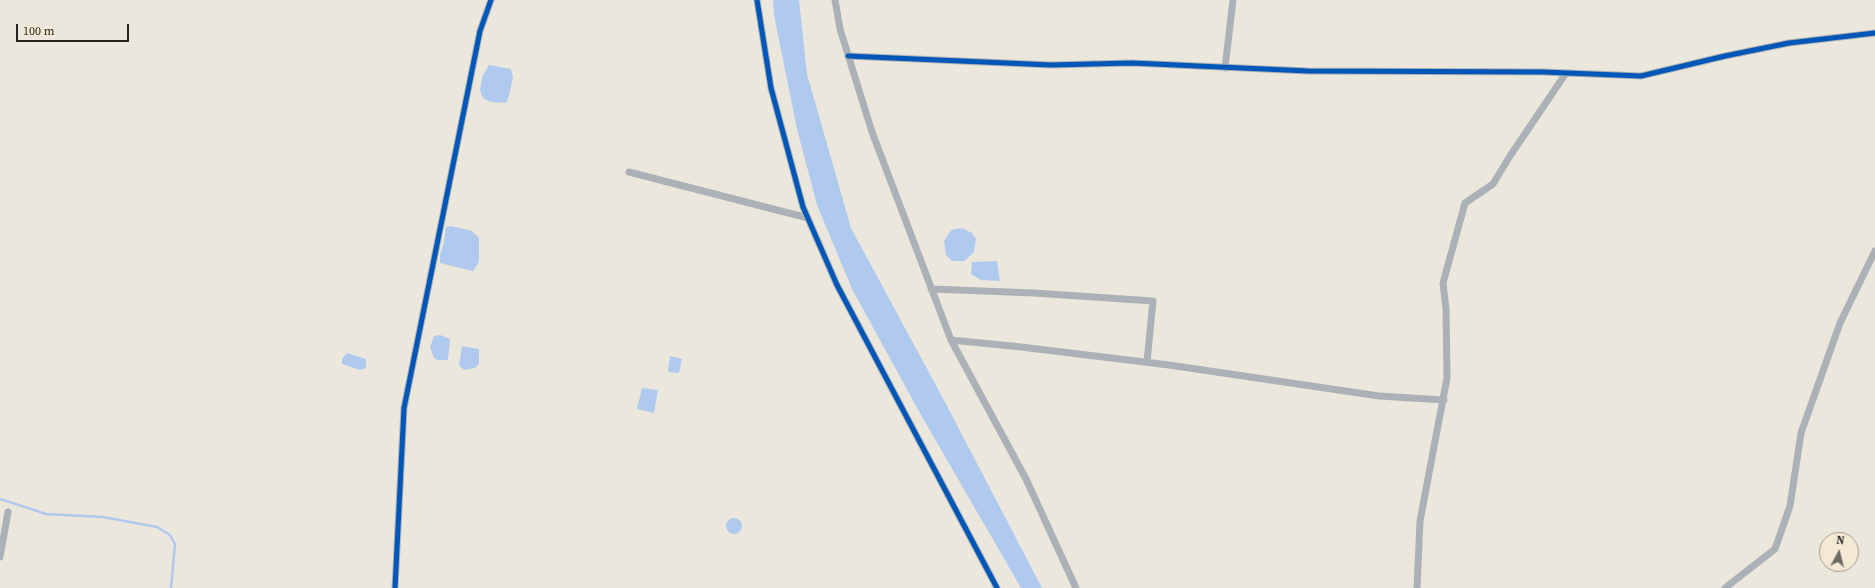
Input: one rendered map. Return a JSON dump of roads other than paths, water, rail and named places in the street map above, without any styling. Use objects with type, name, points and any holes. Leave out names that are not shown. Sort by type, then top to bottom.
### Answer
[{"type":"street","points":[[395,588],[404,408],[480,31],[491,0]]},
{"type":"street","points":[[757,0],[771,88],[803,207],[837,285],[997,588]]},
{"type":"street","points":[[836,0],[840,29],[872,132],[950,340],[1026,479],[1076,588]]},
{"type":"street","points":[[1225,68],[1233,0]]},
{"type":"street","points":[[848,56],[1051,66],[1132,63],[1308,72],[1566,73],[1641,76],[1725,56],[1789,43],[1875,33]]},
{"type":"street","points":[[1417,588],[1420,521],[1448,378],[1446,309],[1443,283],[1465,203],[1494,184],[1510,156],[1566,73]]},
{"type":"street","points":[[629,172],[808,218]]},
{"type":"street","points":[[1725,588],[1775,549],[1790,506],[1801,433],[1840,323],[1875,251]]},
{"type":"street","points":[[931,289],[1153,300],[1147,362]]},
{"type":"street","points":[[950,340],[1147,362],[1379,396],[1444,400]]},
{"type":"street","points":[[0,557],[8,512]]},
{"type":"water","points":[[773,0],[799,0],[807,74],[851,228],[946,404],[1042,588],[1021,588],[921,415],[852,289],[817,205],[797,129],[774,15]]},
{"type":"water","points":[[489,65],[511,69],[513,77],[506,103],[491,102],[484,99],[481,94],[480,89],[483,75]]},
{"type":"water","points":[[451,226],[472,231],[479,238],[479,262],[473,271],[440,263],[440,255],[446,227]]},
{"type":"water","points":[[962,228],[972,233],[976,239],[974,252],[964,261],[952,261],[946,255],[944,241],[951,230]]},
{"type":"water","points":[[997,261],[1000,281],[981,280],[971,274],[972,262]]},
{"type":"water","points":[[440,335],[450,339],[448,360],[438,360],[434,358],[430,347],[434,336]]},
{"type":"water","points":[[462,346],[479,349],[479,364],[475,368],[464,370],[459,365]]},
{"type":"water","points":[[347,353],[366,359],[366,368],[360,370],[342,364],[342,359]]},
{"type":"water","points":[[670,356],[682,359],[679,373],[668,372]]},
{"type":"water","points":[[642,388],[658,390],[654,413],[637,409]]},
{"type":"water","points":[[734,518],[740,520],[742,526],[740,532],[734,534],[728,532],[726,526],[728,520]]},
{"type":"waterway","points":[[0,499],[46,514],[103,517],[157,527],[170,535],[175,544],[171,588]]}]
